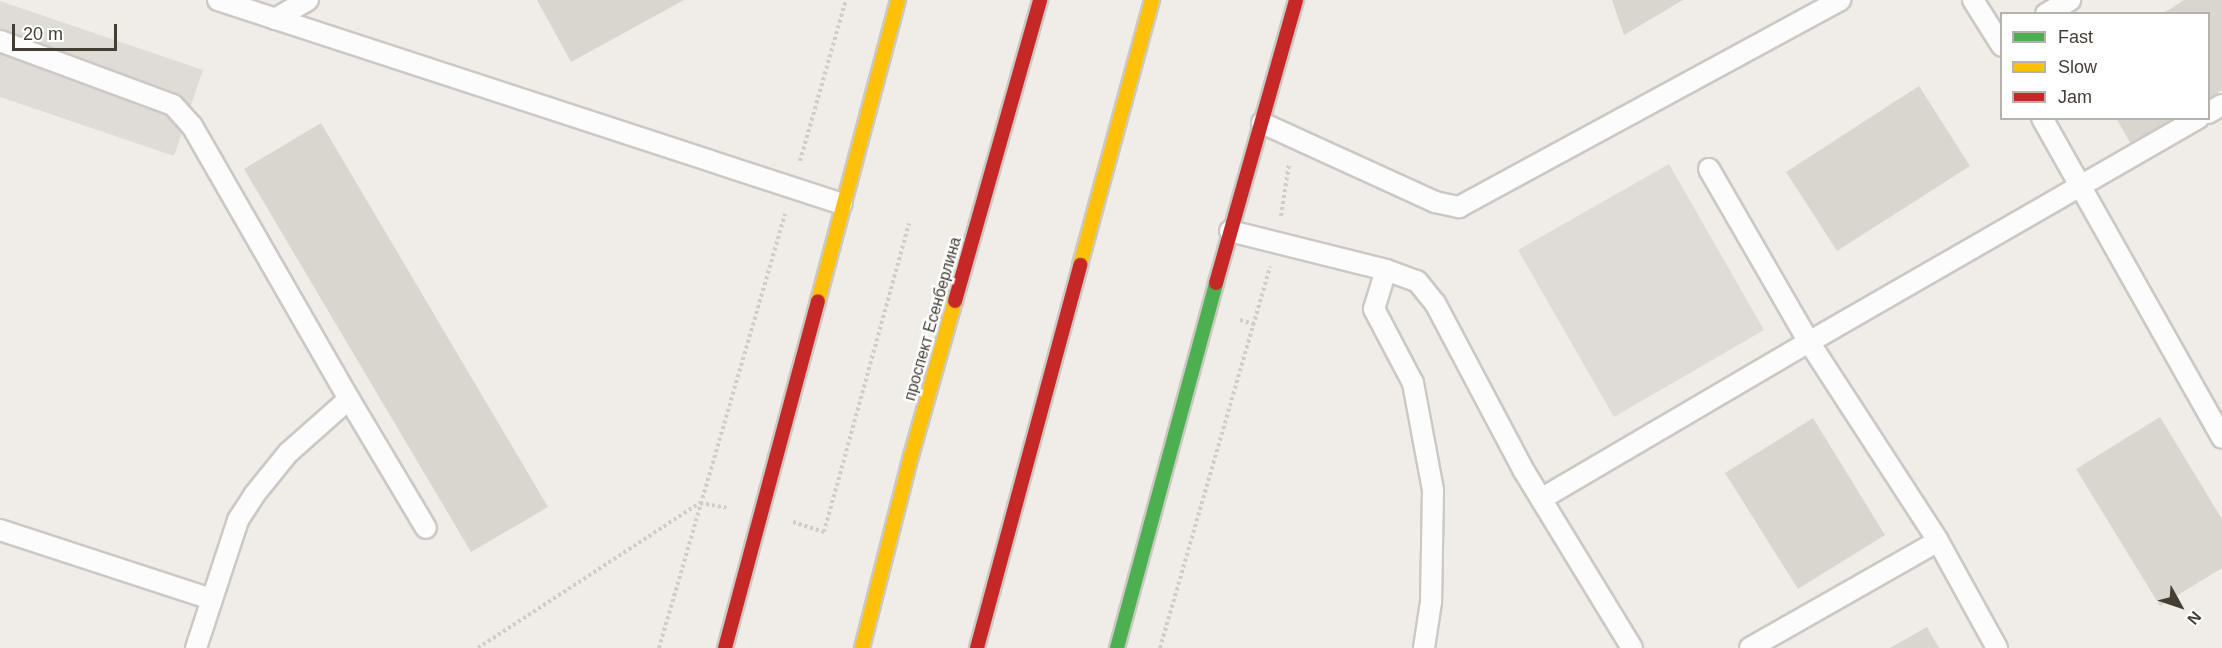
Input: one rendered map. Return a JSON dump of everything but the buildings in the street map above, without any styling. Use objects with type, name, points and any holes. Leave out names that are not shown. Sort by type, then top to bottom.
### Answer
[{"type":"street","points":[[725,648],[898,0]]},
{"type":"street","name":"проспект Есенберлина","points":[[862,648],[912,456],[1040,0]]},
{"type":"street","points":[[977,648],[1152,0]]},
{"type":"street","points":[[1117,648],[1230,231],[1296,0]]},
{"type":"lane","points":[[218,0],[842,204]]},
{"type":"lane","points":[[275,19],[308,0]]},
{"type":"lane","points":[[1262,123],[1435,202],[1459,207],[1841,0]]},
{"type":"lane","points":[[1973,0],[2000,41]]},
{"type":"lane","points":[[2049,12],[2070,0]]},
{"type":"lane","points":[[0,41],[173,105],[192,126],[426,528]]},
{"type":"lane","points":[[2043,120],[2222,438]]},
{"type":"lane","points":[[1541,499],[2195,120]]},
{"type":"lane","points":[[1709,169],[1809,342],[1938,541],[1997,648]]},
{"type":"lane","points":[[1230,231],[1386,270],[1417,281],[1435,303],[1541,499],[1632,648]]},
{"type":"lane","points":[[1386,270],[1374,309],[1413,383],[1433,490],[1431,602],[1424,648]]},
{"type":"lane","points":[[196,648],[238,520],[254,495],[288,453],[349,399]]},
{"type":"lane","points":[[0,530],[211,599]]},
{"type":"lane","points":[[1750,648],[1938,541]]},
{"type":"path","points":[[659,648],[846,0]]},
{"type":"path","points":[[1160,648],[1278,243],[1293,137]]},
{"type":"path","points":[[761,513],[824,531],[909,224]]},
{"type":"path","points":[[478,648],[700,503]]},
{"type":"shaded area","points":[[0,1],[203,70],[174,156],[0,97]]},
{"type":"shaded area","points":[[1669,164],[1764,330],[1614,417],[1518,250]]},
{"type":"traffic: fast","points":[[1117,648],[1216,283]]},
{"type":"traffic: slow","points":[[818,301],[898,0]]},
{"type":"traffic: slow","points":[[1080,265],[1152,0]]},
{"type":"traffic: slow","points":[[862,648],[911,456],[955,301]]},
{"type":"traffic: jam","points":[[955,301],[1040,0]]},
{"type":"traffic: jam","points":[[1216,283],[1296,0]]},
{"type":"traffic: jam","points":[[977,648],[1080,265]]},
{"type":"traffic: jam","points":[[725,648],[818,301]]}]
